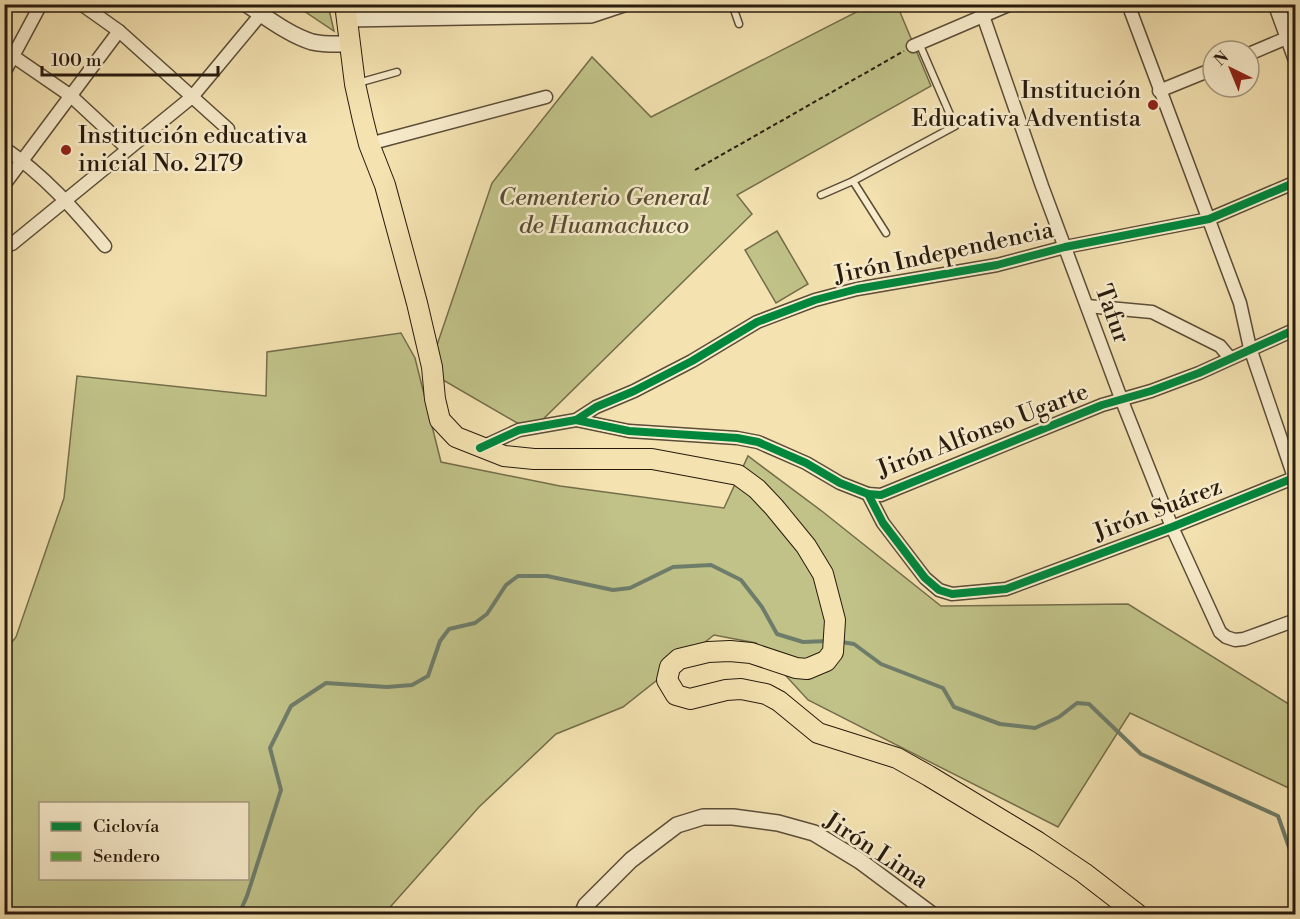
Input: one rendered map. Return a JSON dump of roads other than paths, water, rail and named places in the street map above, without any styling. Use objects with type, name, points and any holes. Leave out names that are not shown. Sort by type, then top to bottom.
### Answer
[{"type":"highway","points":[[346,12],[355,84],[369,144],[388,195],[417,303],[432,367],[435,399],[440,420],[456,437],[504,456],[534,459],[652,459],[738,475],[757,489],[806,546],[823,574],[835,620],[833,652],[826,662],[807,669],[796,668],[751,653],[708,652],[679,659],[670,667],[667,680],[676,695],[690,699],[726,690],[741,689],[766,694],[779,701],[818,733],[897,759],[929,776],[1038,842],[1084,873],[1137,915]]},
{"type":"street","points":[[4,73],[9,53],[41,4]]},
{"type":"street","points":[[81,4],[119,31],[228,129]]},
{"type":"street","points":[[246,4],[311,41],[350,44]]},
{"type":"street","points":[[346,12],[591,15],[624,4]]},
{"type":"street","points":[[916,45],[982,10],[1011,4]]},
{"type":"street","points":[[1128,4],[1240,303],[1250,348],[1295,479]]},
{"type":"street","points":[[1276,4],[1292,36],[1296,59]]},
{"type":"street","name":"Tafur","points":[[982,10],[1041,186],[1122,401],[1172,526],[1220,632],[1235,640],[1244,639],[1296,620]]},
{"type":"street","points":[[4,241],[12,244],[192,97],[261,14]]},
{"type":"street","points":[[4,185],[119,31]]},
{"type":"street","points":[[1261,49],[1292,36]]},
{"type":"street","points":[[9,53],[71,96],[128,149]]},
{"type":"street","points":[[1159,91],[1201,74]]},
{"type":"street","points":[[369,144],[546,97]]},
{"type":"street","points":[[4,148],[23,161],[66,200],[105,246]]},
{"type":"street","name":"Jirón Independencia","points":[[480,448],[519,430],[576,420],[596,406],[634,391],[692,361],[757,322],[815,300],[868,286],[996,266],[1065,247],[1209,219],[1296,182]]},
{"type":"street","points":[[1087,306],[1152,312],[1220,346],[1230,358]]},
{"type":"street","name":"Jirón Alfonso Ugarte","points":[[576,420],[629,431],[737,438],[758,442],[840,483],[868,494],[881,495],[1102,405],[1122,401],[1199,373],[1296,329]]},
{"type":"street","name":"Jirón Suárez","points":[[868,494],[883,522],[925,578],[939,590],[952,594],[1006,589],[1295,479]]},
{"type":"street","name":"Jirón Lima","points":[[582,915],[586,905],[631,860],[677,825],[703,817],[733,817],[778,823],[814,833],[860,861],[931,915]]},
{"type":"lane","points":[[732,4],[739,24]]},
{"type":"lane","points":[[821,195],[853,181],[955,126],[916,45]]},
{"type":"lane","points":[[355,84],[397,72]]},
{"type":"lane","points":[[853,181],[886,233]]},
{"type":"waterway","points":[[239,914],[247,896],[281,790],[270,748],[291,706],[326,683],[387,687],[412,685],[428,676],[440,641],[449,629],[475,623],[487,614],[506,585],[518,576],[547,576],[613,590],[630,588],[673,567],[711,565],[741,580],[762,607],[777,634],[803,642],[828,641]]},
{"type":"waterway","points":[[841,642],[854,644],[881,664],[943,688],[954,707],[1000,724],[1035,728],[1059,717],[1077,703],[1089,704],[1141,754],[1278,816],[1290,850],[1296,858]]},
{"type":"place","name":"Institución Educativa Adventista","points":[[1153,105]]},
{"type":"place","name":"Institución educativa inicial No. 2179","points":[[66,150]]},
{"type":"park label","name":"Cementerio General de Huamachuco","points":[[604,212]]}]
